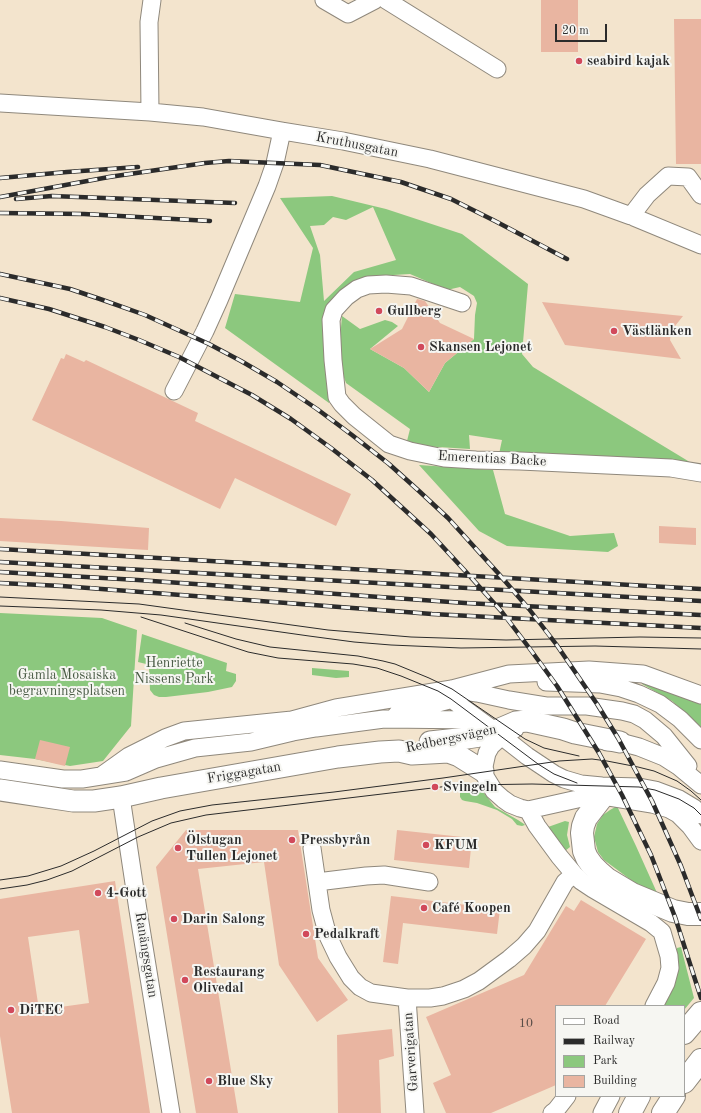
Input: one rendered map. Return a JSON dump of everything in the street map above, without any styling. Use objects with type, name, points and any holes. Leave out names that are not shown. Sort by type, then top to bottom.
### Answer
[{"type":"highway","points":[[603,796],[586,818],[583,826],[582,833],[584,850],[592,865],[607,879],[632,894],[673,911],[688,914],[701,914]]},
{"type":"highway","points":[[685,1032],[701,1013]]},
{"type":"highway","points":[[685,1081],[701,1060]]},
{"type":"highway","points":[[630,1113],[638,1097]]},
{"type":"highway","points":[[663,1113],[673,1097]]},
{"type":"main road","name":"Redbergsvägen","points":[[399,751],[414,744],[467,738],[516,722],[526,721],[620,742]]},
{"type":"main road","name":"Friggagatan","points":[[0,790],[73,801],[94,801],[121,798],[161,788],[338,757],[399,751],[412,754],[448,752],[459,756],[483,771]]},
{"type":"street","points":[[150,112],[149,22],[152,0]]},
{"type":"street","points":[[324,0],[348,14],[375,0]]},
{"type":"street","points":[[386,0],[497,69]]},
{"type":"street","name":"Kruthusgatan","points":[[0,103],[150,112],[203,117],[343,141],[430,159],[584,199],[632,216],[701,245]]},
{"type":"street","points":[[174,391],[220,300],[267,186],[275,163],[282,131]]},
{"type":"street","points":[[632,216],[647,194],[668,176],[688,178],[701,194]]},
{"type":"street","name":"Emerentias Backe","points":[[462,303],[411,286],[386,284],[368,285],[357,290],[346,297],[334,310],[331,320],[337,396],[342,404],[354,416],[389,444],[410,451],[444,458],[671,468],[701,473]]},
{"type":"street","points":[[384,719],[509,674],[590,670],[643,674],[701,694]]},
{"type":"street","points":[[477,693],[515,681],[600,684],[621,688],[640,694],[660,704],[680,719],[701,740]]},
{"type":"street","points":[[101,776],[129,756],[165,738],[184,731],[292,720],[336,708],[452,694],[477,693],[546,706],[587,706],[634,714],[645,720],[664,736],[701,785]]},
{"type":"street","points":[[452,694],[492,729],[532,760],[564,779],[584,784],[639,787],[654,790],[679,799],[694,808],[701,815]]},
{"type":"street","points":[[0,770],[63,779],[82,779],[126,772],[156,759],[195,748],[251,742],[316,728],[384,719],[492,729]]},
{"type":"street","name":"Redbergsvägen","points":[[483,771],[487,753],[491,746],[492,729]]},
{"type":"street","name":"Redbergsvägen","points":[[620,742],[639,747],[664,757],[690,775],[701,785]]},
{"type":"street","points":[[483,771],[494,791],[503,799],[515,806],[528,810],[582,798],[603,796],[652,804],[669,809],[678,814],[690,826],[701,841]]},
{"type":"street","name":"Ranängsgatan","points":[[121,798],[172,1113]]},
{"type":"street","points":[[528,810],[546,838],[574,874],[593,889],[651,923],[662,932],[670,960],[670,968],[666,983],[656,1001],[646,1005]]},
{"type":"street","name":"Garverigatan","points":[[312,848],[321,910],[328,936],[338,957],[351,978],[360,987],[372,993],[407,998],[415,1113]]},
{"type":"street","points":[[407,998],[430,998],[442,996],[464,988],[479,981],[509,959],[524,946],[537,931],[566,882],[574,874]]},
{"type":"street","points":[[317,882],[366,876],[384,876],[429,882]]},
{"type":"street","points":[[552,1113],[566,1097]]},
{"type":"street","points":[[602,1113],[610,1097]]},
{"type":"green space","points":[[332,196],[386,209],[462,234],[528,284],[522,354],[533,367],[693,464],[499,454],[502,440],[469,435],[470,449],[406,445],[410,429],[346,383],[338,361],[342,316],[360,329],[385,320],[392,322],[398,326],[370,349],[404,368],[429,392],[445,363],[474,339],[477,303],[474,296],[460,287],[447,290],[410,274],[377,276],[342,293],[327,347],[329,403],[225,328],[235,294],[300,302],[313,248],[280,198]],"holes":[[[373,207],[396,260],[354,272],[324,301],[320,255],[310,226],[324,225],[333,217],[346,220]]]},
{"type":"green space","points":[[419,465],[493,470],[505,514],[570,536],[614,533],[618,546],[608,552],[507,546],[479,531]]},
{"type":"green space","name":"Gamla Mosaiska begravningsplatsen","points":[[0,613],[102,618],[137,630],[131,726],[103,761],[70,766],[35,759],[0,755]]},
{"type":"green space","name":"Henriette Nissens Park","points":[[142,634],[227,663],[226,671],[236,674],[236,681],[232,687],[208,692],[166,697],[154,695],[150,690],[149,668],[146,664],[138,662]]},
{"type":"green space","points":[[312,668],[349,671],[349,677],[336,678],[312,675]]},
{"type":"green space","points":[[642,680],[701,701],[701,727],[672,701],[642,684]]},
{"type":"green space","points":[[482,790],[495,807],[525,825],[517,825],[512,819],[497,810],[477,803],[462,800],[460,797],[460,791]]},
{"type":"green space","points":[[617,806],[658,895],[635,883],[604,860],[598,852],[594,837],[597,824],[603,815]]},
{"type":"green space","points":[[565,821],[569,822],[567,835],[570,847],[565,851],[548,827]]},
{"type":"green space","points":[[681,947],[694,998],[685,1009],[685,1005],[659,1005],[677,958],[677,948]]},
{"type":"building","points":[[541,0],[578,0],[578,52],[541,52]]},
{"type":"building","points":[[674,19],[701,19],[701,164],[676,164]]},
{"type":"building","points":[[417,299],[425,301],[440,323],[474,339],[445,363],[429,392],[404,368],[370,349],[402,329]]},
{"type":"building","name":"Västlänken","points":[[542,302],[683,316],[671,331],[670,340],[681,359],[565,345]]},
{"type":"building","points":[[66,354],[84,362],[86,360],[198,413],[195,421],[351,494],[336,526],[235,478],[220,509],[32,420],[61,358],[64,359]]},
{"type":"building","points":[[0,518],[149,528],[148,550],[0,541]]},
{"type":"building","points":[[659,526],[696,528],[696,545],[659,543]]},
{"type":"building","points":[[40,740],[70,747],[65,766],[35,759]]},
{"type":"building","points":[[186,830],[298,830],[318,958],[348,1000],[317,1022],[279,965],[264,862],[198,869],[238,1113],[196,1113],[156,867]]},
{"type":"building","points":[[397,830],[472,838],[469,868],[394,860]]},
{"type":"building","points":[[115,881],[150,1113],[12,1113],[0,1036],[0,899]],"holes":[[[79,930],[89,1003],[39,1010],[28,937]]]},
{"type":"building","points":[[391,896],[500,909],[497,934],[403,923],[398,964],[383,962]]},
{"type":"building","points":[[581,900],[646,939],[606,1005],[555,1005],[555,1085],[491,1113],[446,1113],[433,1083],[451,1075],[426,1017],[524,975],[566,906],[574,911]]},
{"type":"building","points":[[392,1029],[394,1056],[379,1060],[381,1113],[338,1113],[337,1035]]},
{"type":"tram line","points":[[0,597],[139,604],[328,630],[411,637],[506,640],[640,637],[701,638]]},
{"type":"tram line","points":[[0,606],[101,610],[161,615],[354,642],[391,645],[461,648],[595,646],[701,649]]},
{"type":"tram line","points":[[141,617],[248,652],[278,658],[353,664],[377,668],[401,676],[438,691],[451,699],[538,764],[554,774],[577,783]]},
{"type":"tram line","points":[[185,623],[236,639],[270,647],[358,656],[395,664],[452,689],[525,739],[544,748],[579,756]]},
{"type":"tram line","points":[[0,880],[28,876],[61,866],[152,821],[180,811],[212,805],[334,792],[559,761],[592,759],[654,771],[677,781],[701,800]]},
{"type":"tram line","points":[[0,889],[27,885],[72,871],[138,837],[171,823],[206,815],[449,786],[532,784],[639,787],[655,790],[679,799],[694,808],[701,815]]},
{"type":"railway","points":[[0,197],[109,177],[205,163],[229,161],[320,165],[401,182],[451,199],[567,259]]},
{"type":"railway","points":[[0,178],[138,167]]},
{"type":"railway","points":[[16,199],[52,196],[235,203]]},
{"type":"railway","points":[[0,213],[84,214],[210,221]]},
{"type":"railway","points":[[0,274],[70,289],[100,299],[145,315],[209,344],[277,382],[317,409],[389,464],[419,491],[448,518],[529,609],[556,644],[597,704],[618,738],[652,801],[681,866],[701,919]]},
{"type":"railway","points":[[0,298],[49,309],[105,327],[139,340],[179,357],[252,395],[291,419],[331,448],[372,480],[431,534],[502,612],[557,686],[599,753],[622,795],[651,855],[675,917],[701,998]]},
{"type":"railway","points":[[0,549],[701,589]]},
{"type":"railway","points":[[0,562],[701,601]]},
{"type":"railway","points":[[0,572],[465,603],[701,615]]},
{"type":"railway","points":[[0,583],[62,586],[432,614],[701,628]]},
{"type":"place","name":"seabird kajak","points":[[579,61]]},
{"type":"place","name":"Gullberg","points":[[379,311]]},
{"type":"place","name":"Västlänken","points":[[614,331]]},
{"type":"place","name":"Skansen Lejonet","points":[[421,347]]},
{"type":"place","name":"Svingeln","points":[[435,787]]},
{"type":"place","name":"Pressbyrån","points":[[292,840]]},
{"type":"place","name":"KFUM","points":[[426,845]]},
{"type":"place","name":"Ölstugan Tullen Lejonet","points":[[178,848]]},
{"type":"place","name":"4-Gott","points":[[98,893]]},
{"type":"place","name":"Café Koopen","points":[[424,908]]},
{"type":"place","name":"Darin Salong","points":[[174,919]]},
{"type":"place","name":"Pedalkraft","points":[[306,934]]},
{"type":"place","name":"Restaurang Olivedal","points":[[185,980]]},
{"type":"place","name":"DiTEC","points":[[11,1010]]},
{"type":"place","name":"Blue Sky","points":[[209,1081]]}]
